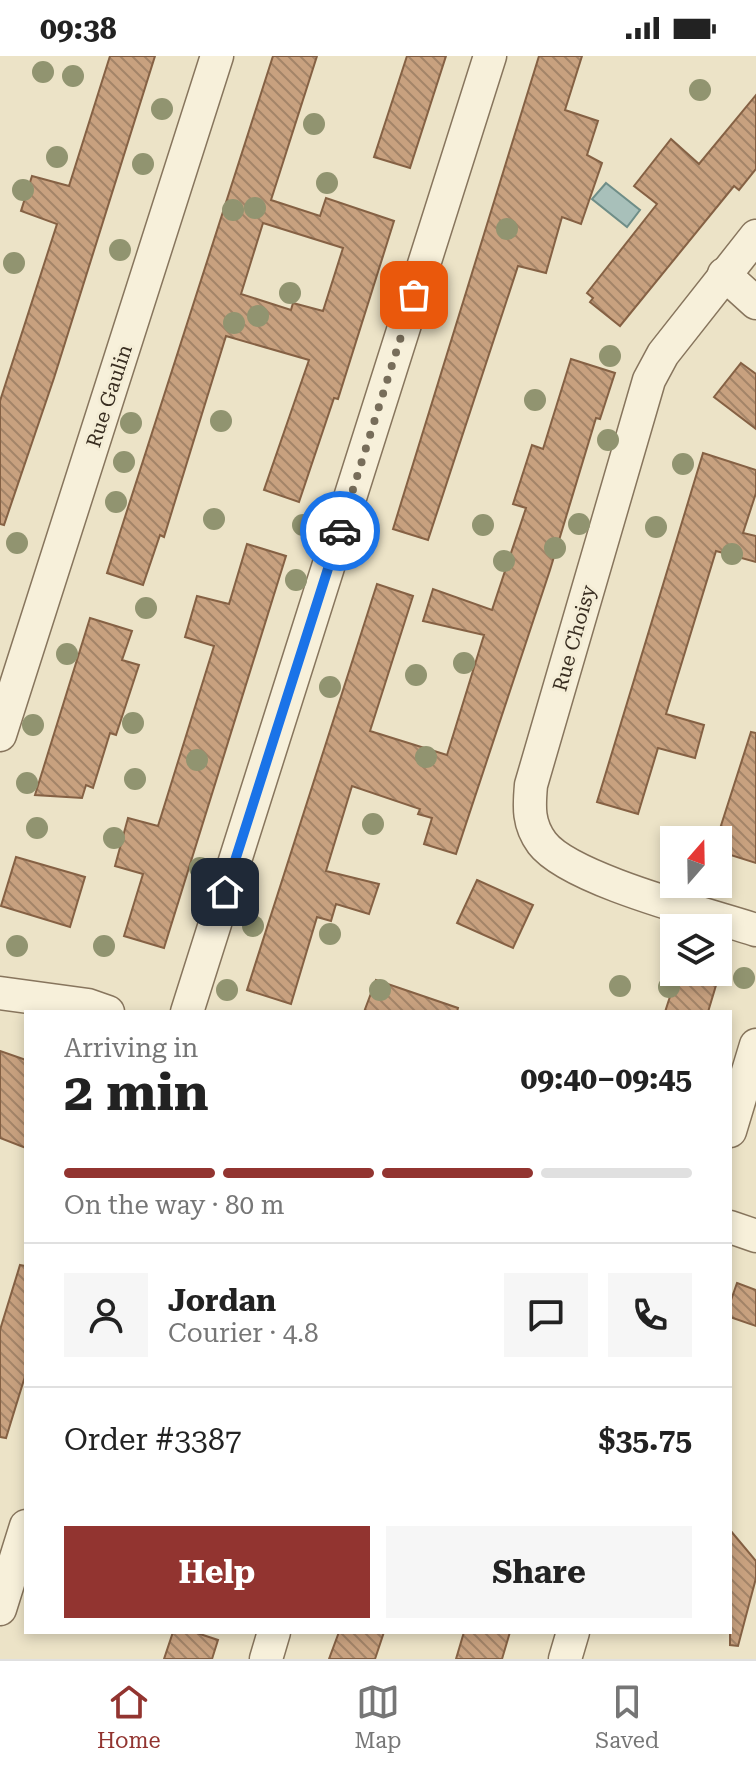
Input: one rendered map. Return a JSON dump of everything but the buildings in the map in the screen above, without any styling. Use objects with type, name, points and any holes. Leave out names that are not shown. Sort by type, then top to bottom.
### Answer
[{"type":"street","name":"Rue Gaulin","points":[[0,735],[217,56]]},
{"type":"street","points":[[188,1010],[490,56]]},
{"type":"street","name":"Rue Choisy","points":[[756,236],[663,354],[649,380],[531,785],[529,819],[543,845],[575,869],[756,930]]},
{"type":"street","points":[[724,274],[756,303]]},
{"type":"street","points":[[0,993],[88,1005],[102,1010]]},
{"type":"street","points":[[732,1124],[756,1045]]},
{"type":"street","points":[[732,1228],[756,1236]]},
{"type":"street","points":[[0,1609],[24,1532]]},
{"type":"street","points":[[266,1659],[273,1634]]},
{"type":"street","points":[[565,1659],[572,1634]]},
{"type":"water","points":[[606,183],[640,210],[627,227],[592,199]]},
{"type":"way so far","points":[[340,531],[414,295]]},
{"type":"route","points":[[225,892],[340,531]]}]
